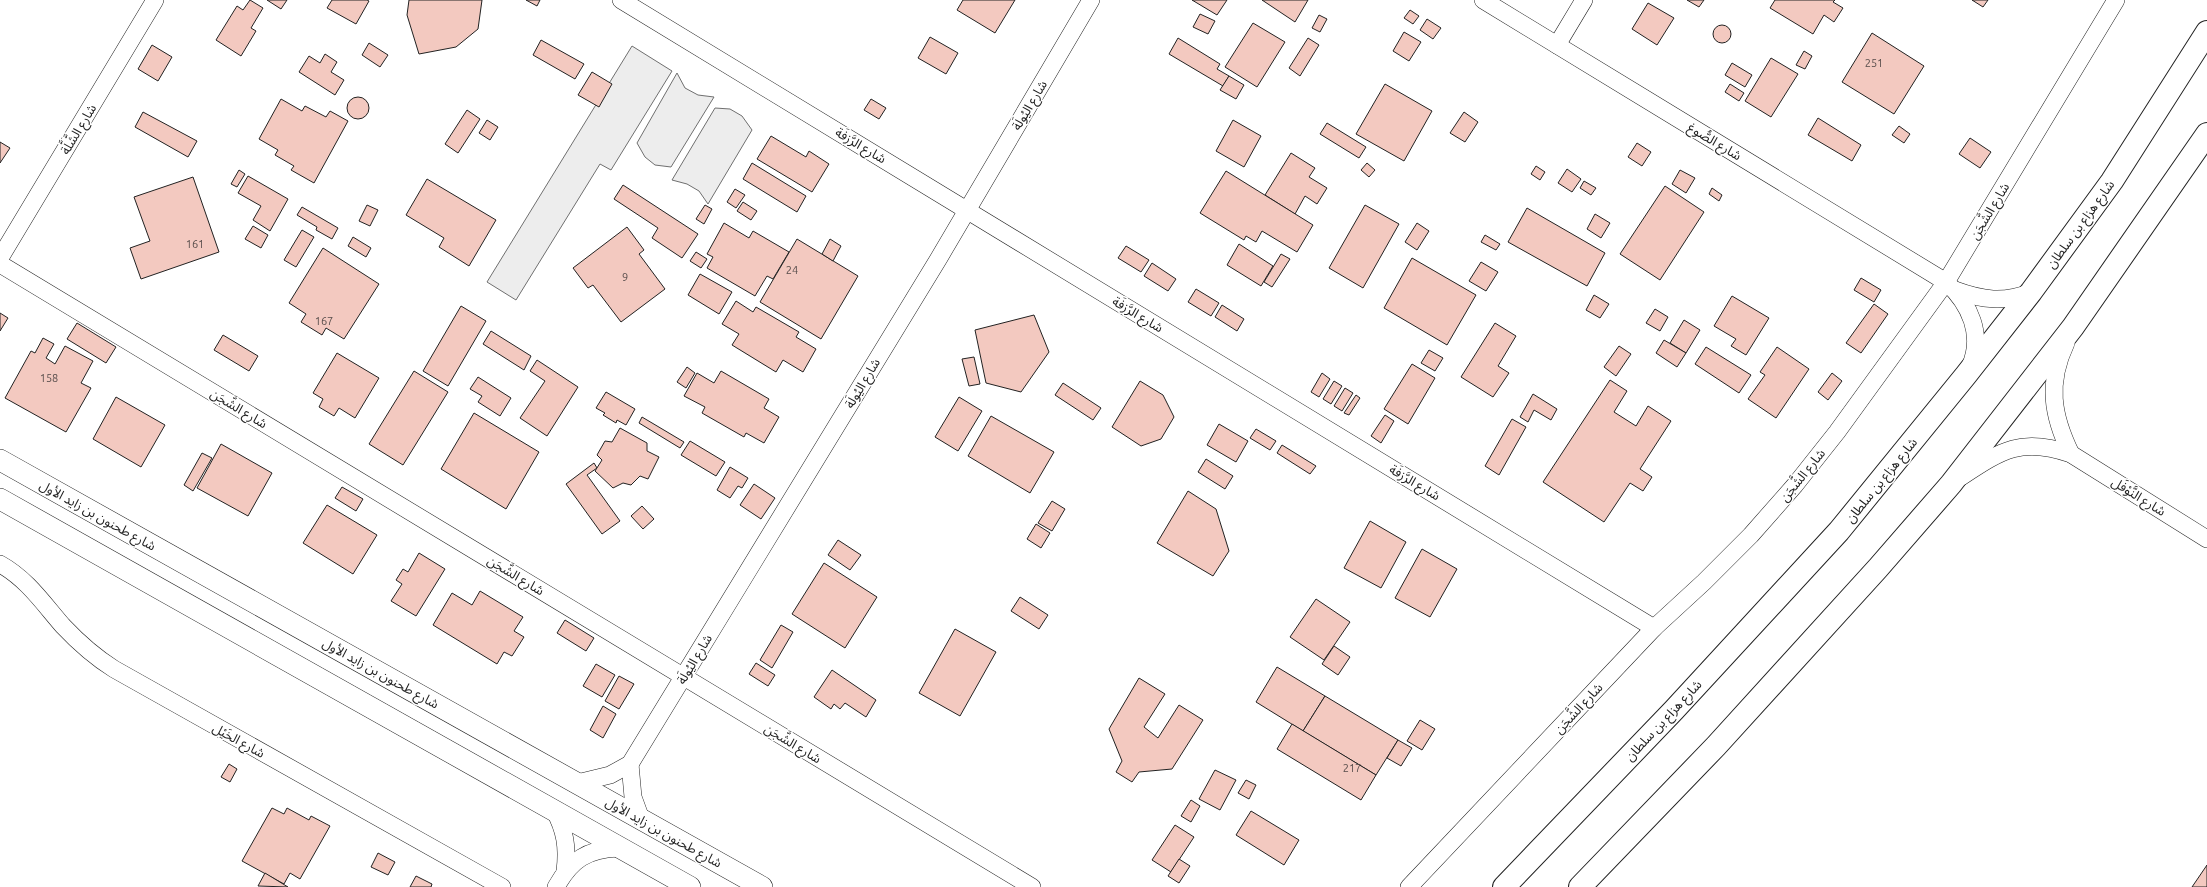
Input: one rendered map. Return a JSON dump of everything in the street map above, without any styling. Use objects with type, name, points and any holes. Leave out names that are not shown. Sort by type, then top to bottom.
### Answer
[{"type":"main road","name":"شارع هزاع بن سلطان","points":[[1504,885],[1674,710],[1839,531],[1966,375],[2031,292],[2112,181],[2207,32]]},
{"type":"main road","points":[[1580,887],[1716,746],[1878,568],[1951,484],[2073,327],[2207,134]]},
{"type":"street","name":"شارع الشَّلَّة","points":[[0,258],[155,0]]},
{"type":"street","name":"شارع الرَّزفَة","points":[[621,0],[1654,628]]},
{"type":"street","name":"شارع اليُولَة","points":[[630,764],[967,210],[1091,0]]},
{"type":"street","name":"شارع الصُّوغ","points":[[1483,0],[1951,286],[1980,298],[1993,300],[2019,296],[2031,292]]},
{"type":"street","points":[[1557,45],[1584,0]]},
{"type":"street","name":"شارع الشَّجَن","points":[[1409,887],[1654,628],[1704,582],[1751,535],[1796,485],[1951,286],[2116,0]]},
{"type":"street","name":"شارع الشَّجَن","points":[[0,264],[1032,887]]},
{"type":"street","name":"شارع الصُّوغ","points":[[1951,286],[1972,315],[1976,330],[1973,361],[1966,375]]},
{"type":"street","points":[[2071,454],[2059,430],[2054,404],[2054,378],[2061,353],[2073,327]]},
{"type":"street","name":"شارع النَّوْفَل","points":[[1951,484],[1997,454],[2014,448],[2032,445],[2050,446],[2071,454],[2207,538]]},
{"type":"street","name":"شارع طحنون بن زايد الأول","points":[[0,460],[762,887]]},
{"type":"street","points":[[0,499],[690,887]]},
{"type":"street","name":"شارع الخَيْل","points":[[0,564],[12,571],[29,585],[76,640],[94,656],[114,669],[502,887]]},
{"type":"street","points":[[577,783],[605,777],[630,764],[633,797],[640,819]]},
{"type":"street","points":[[554,810],[562,824],[566,839],[565,871]]},
{"type":"street","points":[[556,887],[565,871],[589,852],[604,848],[619,848]]},
{"type":"shaded area","points":[[632,46],[672,71],[611,170],[600,164],[516,300],[487,282]]},
{"type":"shaded area","points":[[677,73],[685,88],[698,95],[714,97],[671,167],[655,165],[645,157],[637,143]]},
{"type":"shaded area","points":[[715,108],[730,109],[742,116],[752,130],[708,204],[699,191],[687,184],[672,180]]},
{"type":"building","points":[[250,0],[263,8],[251,28],[256,31],[241,56],[216,40],[237,6],[243,10]]},
{"type":"building","points":[[267,0],[287,0],[281,9]]},
{"type":"building","points":[[332,0],[369,1],[356,24],[327,8]]},
{"type":"building","points":[[409,0],[482,0],[478,29],[456,47],[419,54],[407,15]]},
{"type":"building","points":[[526,0],[540,0],[537,6]]},
{"type":"building","points":[[963,0],[1015,0],[995,33],[957,10]]},
{"type":"building","points":[[1192,0],[1227,0],[1217,15]]},
{"type":"building","points":[[1262,0],[1308,0],[1295,22]]},
{"type":"building","points":[[1687,0],[1704,0],[1699,7]]},
{"type":"building","points":[[1775,0],[1835,0],[1833,2],[1843,8],[1834,22],[1824,15],[1813,34],[1770,8]]},
{"type":"building","points":[[1972,0],[1988,0],[1983,7]]},
{"type":"building","points":[[1648,3],[1674,18],[1657,45],[1632,29]]},
{"type":"building","points":[[1410,10],[1419,16],[1413,24],[1404,18]]},
{"type":"building","points":[[1200,14],[1215,21],[1208,34],[1193,27]]},
{"type":"building","points":[[1319,15],[1327,19],[1320,32],[1312,28]]},
{"type":"building","points":[[1427,19],[1441,28],[1433,39],[1420,30]]},
{"type":"building","points":[[1253,23],[1285,42],[1257,87],[1225,67]]},
{"type":"building","points":[[1718,25],[1726,25],[1731,30],[1729,41],[1726,43],[1718,43],[1713,38],[1713,30]]},
{"type":"building","points":[[1404,32],[1421,42],[1409,61],[1393,51]]},
{"type":"building","points":[[1872,33],[1924,66],[1894,114],[1842,82]]},
{"type":"building","points":[[930,37],[958,53],[946,74],[918,58]]},
{"type":"building","points":[[1178,38],[1220,64],[1217,69],[1229,76],[1223,86],[1169,54]]},
{"type":"building","points":[[1308,38],[1319,45],[1300,76],[1289,68]]},
{"type":"building","points":[[541,40],[584,64],[575,79],[533,55]]},
{"type":"building","points":[[369,43],[388,55],[380,67],[362,55]]},
{"type":"building","points":[[152,45],[172,57],[158,81],[138,69]]},
{"type":"building","points":[[1804,51],[1812,56],[1805,69],[1796,65]]},
{"type":"building","points":[[325,54],[337,62],[331,72],[344,80],[335,95],[299,72],[309,56],[320,63]]},
{"type":"building","points":[[1771,58],[1798,74],[1771,117],[1745,101]]},
{"type":"building","points":[[1732,63],[1752,75],[1745,87],[1725,75]]},
{"type":"building","points":[[592,72],[612,84],[599,107],[578,95]]},
{"type":"building","points":[[1229,76],[1244,85],[1236,99],[1220,90]]},
{"type":"building","points":[[1385,84],[1432,111],[1404,161],[1356,134]]},
{"type":"building","points":[[1730,84],[1744,93],[1739,101],[1725,92]]},
{"type":"building","points":[[358,97],[362,98],[368,104],[368,112],[362,118],[358,119],[354,118],[348,112],[347,108],[348,104],[354,98]]},
{"type":"building","points":[[281,99],[302,111],[305,106],[326,117],[330,111],[348,121],[314,183],[291,170],[294,166],[275,155],[278,150],[259,139]]},
{"type":"building","points":[[871,99],[886,108],[879,119],[864,110]]},
{"type":"building","points":[[467,110],[480,119],[458,153],[445,144]]},
{"type":"building","points":[[143,112],[197,141],[188,157],[135,127]]},
{"type":"building","points":[[1464,112],[1478,122],[1465,142],[1450,133]]},
{"type":"building","points":[[1818,118],[1861,145],[1852,161],[1808,135]]},
{"type":"building","points":[[487,120],[498,127],[490,140],[479,133]]},
{"type":"building","points":[[1233,120],[1261,136],[1244,167],[1216,151]]},
{"type":"building","points":[[1327,123],[1366,147],[1359,158],[1320,134]]},
{"type":"building","points":[[1899,126],[1910,134],[1904,143],[1892,135]]},
{"type":"building","points":[[771,136],[806,157],[809,151],[829,164],[812,192],[757,159]]},
{"type":"building","points":[[1970,138],[1991,152],[1980,168],[1959,154]]},
{"type":"building","points":[[0,142],[10,148],[0,163]]},
{"type":"building","points":[[1637,143],[1651,152],[1642,166],[1628,157]]},
{"type":"building","points":[[1291,153],[1315,168],[1309,177],[1327,188],[1317,204],[1305,196],[1295,214],[1265,195]]},
{"type":"building","points":[[752,163],[806,196],[797,212],[743,179]]},
{"type":"building","points":[[1367,163],[1375,170],[1369,177],[1361,170]]},
{"type":"building","points":[[1536,166],[1545,172],[1540,180],[1531,174]]},
{"type":"building","points":[[1567,169],[1581,179],[1572,192],[1558,183]]},
{"type":"building","points":[[239,170],[245,174],[237,187],[231,184]]},
{"type":"building","points":[[1680,170],[1695,178],[1686,193],[1672,184]]},
{"type":"building","points":[[1226,171],[1313,225],[1297,252],[1262,231],[1256,242],[1246,236],[1244,240],[1200,213]]},
{"type":"building","points":[[248,176],[288,199],[270,231],[253,220],[261,206],[238,193]]},
{"type":"building","points":[[193,177],[219,252],[141,279],[130,248],[150,241],[134,197]]},
{"type":"building","points":[[427,179],[496,220],[469,266],[439,247],[444,238],[406,215]]},
{"type":"building","points":[[1584,181],[1596,188],[1591,195],[1580,188]]},
{"type":"building","points":[[623,185],[698,234],[682,258],[652,238],[658,228],[614,199]]},
{"type":"building","points":[[1665,186],[1704,212],[1660,280],[1620,254]]},
{"type":"building","points":[[1712,188],[1722,195],[1719,201],[1709,194]]},
{"type":"building","points":[[735,189],[745,195],[736,208],[727,202]]},
{"type":"building","points":[[743,202],[757,211],[751,220],[737,211]]},
{"type":"building","points":[[367,205],[378,210],[370,226],[359,221]]},
{"type":"building","points":[[705,205],[712,209],[704,224],[696,219]]},
{"type":"building","points":[[1365,205],[1399,224],[1363,288],[1329,268]]},
{"type":"building","points":[[302,207],[338,228],[332,239],[316,230],[317,227],[297,215]]},
{"type":"building","points":[[1527,208],[1605,253],[1587,286],[1508,242]]},
{"type":"building","points":[[1595,214],[1610,223],[1601,238],[1587,229]]},
{"type":"building","points":[[724,223],[749,238],[753,231],[789,252],[773,279],[767,276],[755,296],[707,268],[713,257],[707,254]]},
{"type":"building","points":[[1417,223],[1429,231],[1417,250],[1405,242]]},
{"type":"building","points":[[253,226],[268,235],[261,248],[245,239]]},
{"type":"building","points":[[627,227],[644,250],[639,254],[665,289],[621,322],[593,285],[588,288],[573,268]]},
{"type":"building","points":[[302,230],[314,237],[296,267],[284,260]]},
{"type":"building","points":[[1485,235],[1500,244],[1496,250],[1481,242]]},
{"type":"building","points":[[353,237],[371,248],[366,257],[348,246]]},
{"type":"building","points":[[797,239],[858,276],[821,339],[760,302]]},
{"type":"building","points":[[830,239],[841,246],[833,261],[822,254]]},
{"type":"building","points":[[1239,244],[1273,266],[1261,286],[1227,265]]},
{"type":"building","points":[[1126,246],[1149,260],[1141,272],[1118,258]]},
{"type":"building","points":[[323,248],[379,284],[344,339],[326,328],[322,335],[301,322],[306,314],[289,303]]},
{"type":"building","points":[[696,252],[707,259],[701,268],[690,261]]},
{"type":"building","points":[[1281,254],[1290,259],[1272,287],[1264,282]]},
{"type":"building","points":[[1412,258],[1476,295],[1447,345],[1384,308]]},
{"type":"building","points":[[1481,262],[1498,272],[1486,291],[1469,281]]},
{"type":"building","points":[[1152,263],[1176,279],[1168,291],[1144,276]]},
{"type":"building","points":[[700,274],[732,292],[719,314],[688,295]]},
{"type":"building","points":[[1861,278],[1881,290],[1874,302],[1854,290]]},
{"type":"building","points":[[1196,289],[1219,303],[1211,316],[1188,302]]},
{"type":"building","points":[[1594,295],[1609,304],[1600,318],[1586,310]]},
{"type":"building","points":[[1732,296],[1769,318],[1746,355],[1731,346],[1736,339],[1714,326]]},
{"type":"building","points":[[736,301],[753,312],[756,307],[799,332],[796,337],[816,349],[803,372],[783,360],[776,372],[732,345],[739,334],[722,324]]},
{"type":"building","points":[[1874,304],[1888,314],[1861,353],[1846,343]]},
{"type":"building","points":[[1222,305],[1244,319],[1237,331],[1215,317]]},
{"type":"building","points":[[461,306],[486,321],[448,386],[423,371]]},
{"type":"building","points":[[1655,309],[1668,317],[1660,331],[1646,323]]},
{"type":"building","points":[[0,313],[8,318],[0,331]]},
{"type":"building","points":[[1034,315],[1049,352],[1021,392],[986,383],[975,330]]},
{"type":"building","points":[[1684,320],[1700,330],[1686,353],[1670,343]]},
{"type":"building","points":[[77,323],[116,347],[106,363],[67,339]]},
{"type":"building","points":[[1495,323],[1516,336],[1498,366],[1509,373],[1493,397],[1461,377]]},
{"type":"building","points":[[491,331],[531,356],[524,370],[483,344]]},
{"type":"building","points":[[223,335],[258,356],[249,371],[214,350]]},
{"type":"building","points":[[43,338],[54,344],[46,358],[55,364],[65,346],[93,361],[81,383],[91,388],[66,432],[5,398],[31,351],[35,353]]},
{"type":"building","points":[[1664,340],[1686,353],[1677,367],[1656,353]]},
{"type":"building","points":[[1619,346],[1631,354],[1616,376],[1604,367]]},
{"type":"building","points":[[1706,347],[1751,375],[1739,393],[1695,364]]},
{"type":"building","points":[[1777,347],[1809,369],[1776,418],[1748,399],[1765,375],[1760,372]]},
{"type":"building","points":[[1429,350],[1443,358],[1435,371],[1421,363]]},
{"type":"building","points":[[337,353],[379,378],[355,418],[339,408],[334,416],[319,407],[323,399],[313,393]]},
{"type":"building","points":[[974,357],[980,384],[969,386],[962,359]]},
{"type":"building","points":[[537,360],[578,387],[547,436],[520,418],[545,381],[530,371]]},
{"type":"building","points":[[1412,364],[1435,378],[1408,424],[1384,409]]},
{"type":"building","points":[[687,367],[695,373],[686,388],[677,382]]},
{"type":"building","points":[[414,371],[448,392],[403,465],[369,444]]},
{"type":"building","points":[[721,371],[769,399],[764,408],[779,417],[764,443],[746,433],[744,437],[702,413],[705,407],[684,396],[697,373],[714,383]]},
{"type":"building","points":[[1322,373],[1330,379],[1319,397],[1311,392]]},
{"type":"building","points":[[1832,373],[1842,381],[1828,400],[1818,392]]},
{"type":"building","points":[[478,377],[511,398],[500,416],[478,402],[482,396],[470,389]]},
{"type":"building","points":[[1610,380],[1627,391],[1614,412],[1636,426],[1648,406],[1671,421],[1640,469],[1652,477],[1643,491],[1630,483],[1604,522],[1543,482]]},
{"type":"building","points":[[1140,381],[1163,395],[1174,417],[1161,439],[1141,446],[1112,427]]},
{"type":"building","points":[[1334,381],[1342,386],[1331,404],[1323,399]]},
{"type":"building","points":[[1063,383],[1101,408],[1093,420],[1055,395]]},
{"type":"building","points":[[1345,388],[1353,393],[1342,411],[1334,406]]},
{"type":"building","points":[[606,392],[635,409],[626,425],[617,420],[616,423],[603,415],[605,413],[596,408]]},
{"type":"building","points":[[1533,394],[1557,409],[1551,420],[1534,410],[1528,422],[1520,417]]},
{"type":"building","points":[[1356,395],[1360,398],[1349,415],[1344,413]]},
{"type":"building","points":[[116,397],[165,425],[141,467],[93,439]]},
{"type":"building","points":[[959,397],[982,411],[958,451],[935,437]]},
{"type":"building","points":[[474,413],[539,452],[506,509],[441,469]]},
{"type":"building","points":[[1385,415],[1394,421],[1381,443],[1371,436]]},
{"type":"building","points":[[991,416],[1054,452],[1030,493],[968,456]]},
{"type":"building","points":[[642,417],[684,442],[680,448],[639,423]]},
{"type":"building","points":[[1512,419],[1526,427],[1499,475],[1485,466]]},
{"type":"building","points":[[1219,424],[1248,441],[1236,462],[1207,445]]},
{"type":"building","points":[[620,428],[647,443],[647,451],[659,457],[648,479],[640,476],[631,485],[623,483],[613,488],[595,471],[602,460],[597,455],[605,441],[612,442]]},
{"type":"building","points":[[1256,429],[1276,441],[1270,450],[1250,438]]},
{"type":"building","points":[[690,441],[725,462],[716,476],[681,455]]},
{"type":"building","points":[[221,444],[272,473],[248,516],[197,488]]},
{"type":"building","points":[[1282,445],[1316,466],[1310,474],[1277,453]]},
{"type":"building","points":[[202,453],[212,458],[193,491],[184,485]]},
{"type":"building","points":[[1206,459],[1233,476],[1225,489],[1198,472]]},
{"type":"building","points":[[594,463],[597,468],[587,475],[620,521],[602,534],[566,484]]},
{"type":"building","points":[[730,467],[748,478],[742,488],[738,486],[730,498],[717,490]]},
{"type":"building","points":[[754,484],[775,498],[761,519],[740,505]]},
{"type":"building","points":[[342,487],[363,499],[356,511],[335,498]]},
{"type":"building","points":[[1188,491],[1216,509],[1229,551],[1213,576],[1157,543]]},
{"type":"building","points":[[1052,501],[1065,509],[1052,531],[1038,523]]},
{"type":"building","points":[[327,505],[377,535],[353,574],[303,543]]},
{"type":"building","points":[[642,506],[654,519],[643,529],[631,516]]},
{"type":"building","points":[[1370,521],[1406,542],[1381,588],[1344,568]]},
{"type":"building","points":[[1036,524],[1050,533],[1041,548],[1027,539]]},
{"type":"building","points":[[838,540],[861,555],[850,570],[828,555]]},
{"type":"building","points":[[1422,549],[1457,569],[1430,617],[1395,598]]},
{"type":"building","points":[[419,553],[445,569],[416,616],[391,601],[402,584],[396,580],[403,569],[408,572]]},
{"type":"building","points":[[824,563],[877,597],[845,648],[792,614]]},
{"type":"building","points":[[480,591],[523,617],[514,631],[524,637],[512,656],[504,652],[497,664],[433,625],[452,593],[472,605]]},
{"type":"building","points":[[1020,597],[1048,615],[1039,629],[1011,611]]},
{"type":"building","points":[[1316,599],[1350,622],[1324,660],[1290,637]]},
{"type":"building","points":[[565,620],[594,638],[586,651],[557,633]]},
{"type":"building","points":[[781,625],[793,632],[772,668],[760,660]]},
{"type":"building","points":[[955,629],[996,652],[960,716],[919,693]]},
{"type":"building","points":[[1334,646],[1350,657],[1338,675],[1322,664]]},
{"type":"building","points":[[756,663],[775,675],[768,686],[749,674]]},
{"type":"building","points":[[596,664],[615,675],[602,697],[583,686]]},
{"type":"building","points":[[1277,667],[1325,696],[1303,731],[1256,702]]},
{"type":"building","points":[[832,670],[876,700],[866,717],[845,703],[840,709],[834,704],[831,709],[814,697]]},
{"type":"building","points":[[619,676],[634,684],[619,709],[605,701]]},
{"type":"building","points":[[1139,678],[1165,694],[1144,727],[1158,738],[1179,705],[1203,720],[1172,769],[1139,772],[1132,782],[1116,772],[1122,761],[1109,729]]},
{"type":"building","points":[[1325,696],[1398,740],[1376,775],[1303,731]]},
{"type":"building","points":[[603,706],[616,714],[603,738],[590,730]]},
{"type":"building","points":[[1420,720],[1435,729],[1422,750],[1407,741]]},
{"type":"building","points":[[1292,724],[1376,775],[1361,800],[1277,749]]},
{"type":"building","points":[[1398,740],[1412,748],[1401,766],[1387,758]]},
{"type":"building","points":[[229,764],[237,769],[230,782],[221,777]]},
{"type":"building","points":[[1215,770],[1236,780],[1220,810],[1199,799]]},
{"type":"building","points":[[1246,780],[1256,785],[1249,799],[1238,793]]},
{"type":"building","points":[[1191,800],[1200,806],[1191,822],[1181,816]]},
{"type":"building","points":[[272,808],[284,814],[287,808],[309,820],[311,816],[330,826],[300,879],[290,873],[284,884],[242,861]]},
{"type":"building","points":[[1251,811],[1299,840],[1284,865],[1236,835]]},
{"type":"building","points":[[1175,825],[1194,837],[1171,872],[1152,860]]},
{"type":"building","points":[[378,853],[395,862],[388,875],[371,867]]},
{"type":"building","points":[[1179,859],[1190,866],[1179,883],[1168,876]]},
{"type":"building","points":[[2207,865],[2207,887],[2192,887]]},
{"type":"building","points":[[265,873],[288,887],[258,886]]},
{"type":"building","points":[[416,876],[432,884],[431,887],[410,887]]}]
